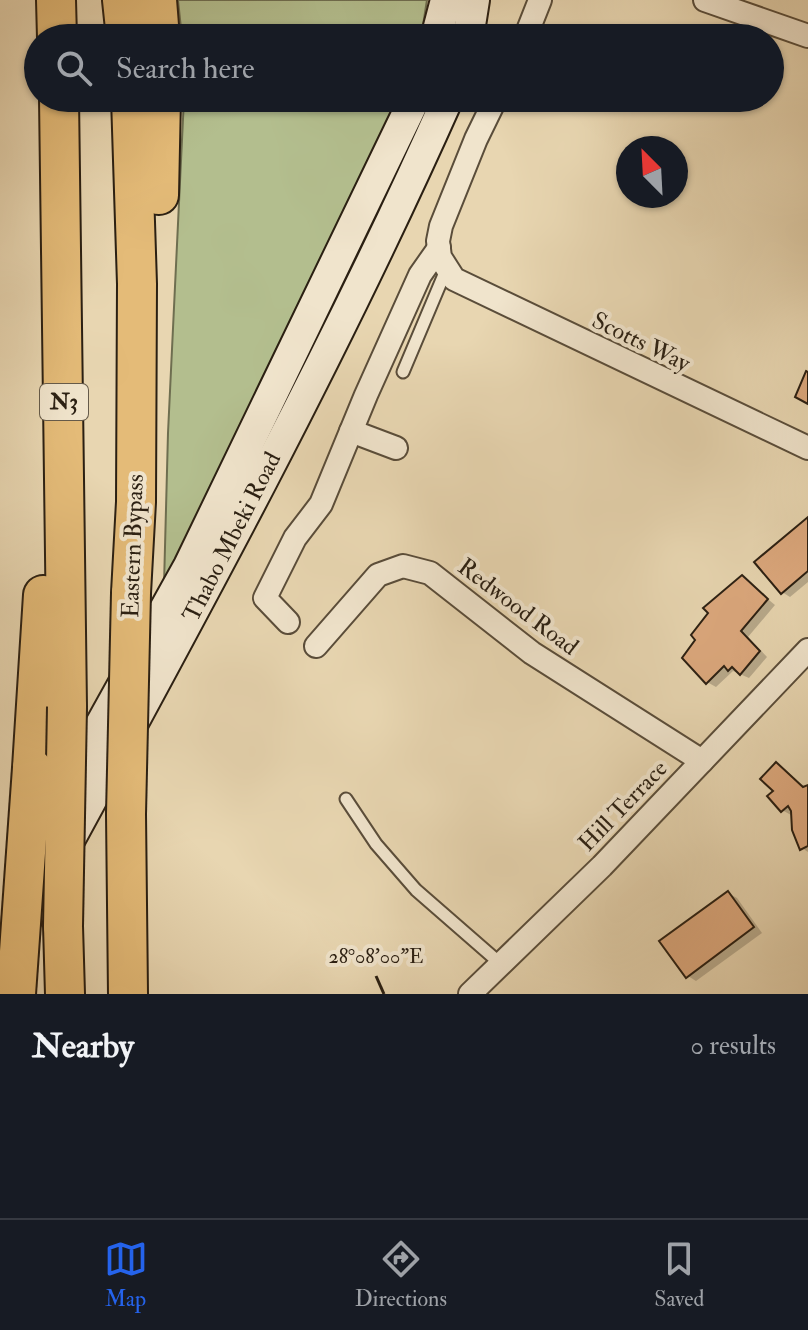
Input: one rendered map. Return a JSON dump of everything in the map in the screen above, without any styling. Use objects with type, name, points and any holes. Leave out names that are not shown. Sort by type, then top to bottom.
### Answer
[{"type":"highway","points":[[56,0],[57,24]]},
{"type":"highway","points":[[122,0],[125,24]]},
{"type":"highway","points":[[157,0],[159,24]]},
{"type":"highway","name":"N3","points":[[59,112],[67,707],[63,926],[65,994]]},
{"type":"highway","name":"Eastern Bypass","points":[[128,994],[126,814],[136,502],[137,284],[131,112]]},
{"type":"highway","points":[[136,502],[156,306],[161,112]]},
{"type":"highway","points":[[16,994],[63,281]]},
{"type":"main road","points":[[440,24],[446,0]]},
{"type":"main road","points":[[470,24],[474,0]]},
{"type":"main road","name":"Thabo Mbeki Road","points":[[0,907],[189,566],[408,112]]},
{"type":"main road","name":"Thabo Mbeki Road","points":[[0,967],[227,550],[442,112]]},
{"type":"street","points":[[531,24],[540,0]]},
{"type":"street","points":[[705,0],[774,24]]},
{"type":"street","points":[[784,28],[808,36]]},
{"type":"street","points":[[288,622],[265,598],[295,538],[321,504],[420,275],[446,266],[441,226],[489,112]]},
{"type":"street","name":"Scotts Way","points":[[446,266],[737,417],[808,448]]},
{"type":"street","points":[[351,431],[396,448]]},
{"type":"street","name":"Redwood Road","points":[[316,646],[378,575],[403,566],[430,573],[532,653],[702,761]]},
{"type":"street","name":"Hill Terrace","points":[[470,994],[602,866],[808,650]]},
{"type":"lane","points":[[403,372],[446,266]]},
{"type":"lane","points":[[346,799],[376,844],[416,890],[502,965]]},
{"type":"green space","points":[[178,0],[427,0],[423,24],[181,24]]},
{"type":"green space","points":[[183,112],[393,112],[367,181],[164,585]]},
{"type":"building","points":[[808,372],[808,404],[795,397]]},
{"type":"building","points":[[808,517],[808,571],[781,594],[754,562]]},
{"type":"building","points":[[742,575],[768,599],[741,631],[760,651],[740,675],[732,667],[728,671],[724,666],[706,684],[682,658],[695,640],[691,635],[708,613],[703,608]]},
{"type":"building","points":[[776,762],[803,787],[808,785],[808,846],[800,850],[792,830],[791,811],[788,806],[781,812],[767,796],[773,791],[760,779]]},
{"type":"building","points":[[728,891],[754,927],[686,978],[659,941]]}]
